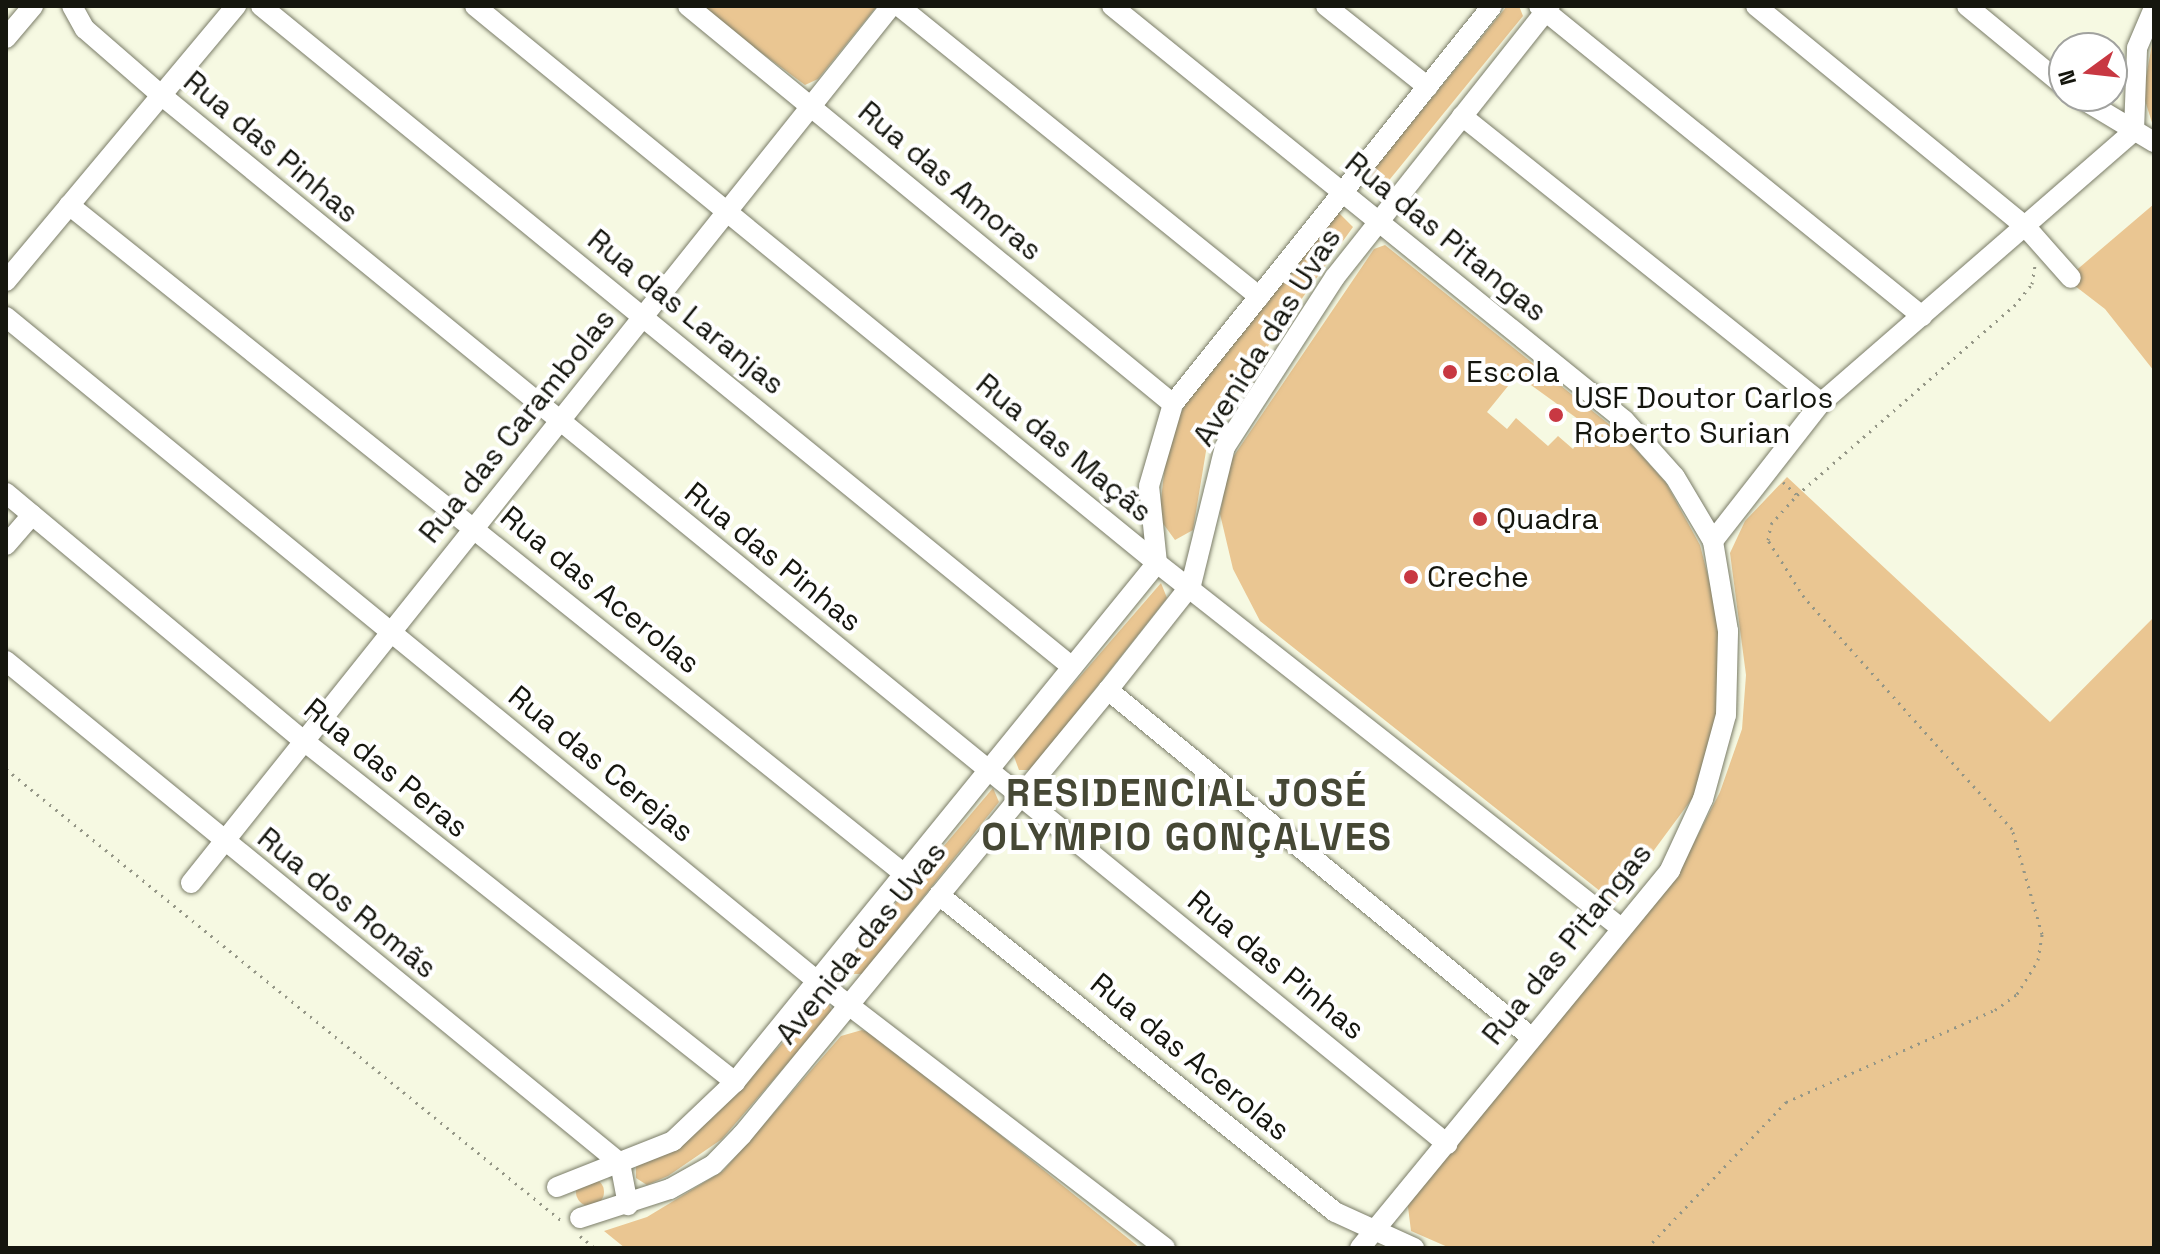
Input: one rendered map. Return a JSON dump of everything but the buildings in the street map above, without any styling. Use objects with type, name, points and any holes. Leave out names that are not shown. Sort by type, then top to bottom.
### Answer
[{"type":"street","points":[[6,38],[33,6]]},
{"type":"street","name":"Rua das Pinhas","points":[[72,6],[85,29],[161,95],[558,423],[1021,795],[1447,1144]]},
{"type":"street","points":[[6,281],[236,6]]},
{"type":"street","name":"Rua das Laranjas","points":[[261,6],[644,315],[1072,667]]},
{"type":"street","name":"Rua das Maçãs","points":[[475,6],[1157,563],[1191,585],[1621,928]]},
{"type":"street","name":"Rua das Amoras","points":[[688,6],[1173,404]]},
{"type":"street","name":"Rua das Carambolas","points":[[191,883],[891,6]]},
{"type":"street","points":[[899,6],[1259,297]]},
{"type":"street","name":"Rua das Pitangas","points":[[1112,6],[1380,219],[1624,420],[1675,477],[1713,541],[1728,631],[1726,715],[1703,799],[1670,870],[1366,1240]]},
{"type":"street","points":[[1326,6],[1428,87]]},
{"type":"street","name":"Avenida das Uvas","points":[[557,1187],[673,1141],[735,1082],[1157,563],[1149,486],[1173,404],[1492,6]]},
{"type":"street","points":[[1756,6],[2025,226],[2071,278]]},
{"type":"street","points":[[1967,6],[2048,73]]},
{"type":"street","points":[[1545,8],[1922,316]]},
{"type":"street","name":"Avenida das Uvas","points":[[580,1218],[628,1205],[713,1165],[1108,690],[1191,585],[1225,447],[1380,219],[1545,8]]},
{"type":"street","points":[[1713,541],[1821,403],[2134,131],[2137,48],[2154,8]]},
{"type":"street","points":[[2103,112],[2154,142]]},
{"type":"street","points":[[1462,116],[1821,403]]},
{"type":"street","name":"Rua das Acerolas","points":[[69,205],[475,527],[903,873]]},
{"type":"street","name":"Rua das Cerejas","points":[[6,317],[816,980],[1165,1248]]},
{"type":"street","name":"Rua das Peras","points":[[6,493],[304,741],[735,1082]]},
{"type":"street","points":[[6,545],[32,515]]},
{"type":"street","name":"Rua dos Romãs","points":[[6,661],[620,1163]]},
{"type":"street","points":[[1108,690],[1531,1037]]},
{"type":"street","name":"Rua das Acerolas","points":[[939,895],[1366,1240],[1414,1248]]},
{"type":"street","points":[[620,1163],[628,1205]]},
{"type":"path","points":[[1647,1248],[1786,1102],[1995,1010],[2017,994],[2038,960],[2042,934],[2012,829],[1804,597],[1768,540],[1771,524],[1797,495],[2014,306],[2032,284],[2034,262]]},
{"type":"path","points":[[6,769],[595,1248]]},
{"type":"shaded area","points":[[698,6],[877,6],[818,79],[805,85]]},
{"type":"shaded area","points":[[1507,6],[1519,6],[1523,16],[1386,184],[1372,185],[1372,171]]},
{"type":"shaded area","points":[[2154,33],[2154,129],[2143,94]]},
{"type":"shaded area","points":[[2154,204],[2154,371],[2105,309],[2066,279]]},
{"type":"shaded area","points":[[1338,212],[1353,227],[1233,395],[1207,445],[1193,530],[1175,540],[1159,518],[1168,438],[1194,387]]},
{"type":"shaded area","points":[[1385,245],[1625,437],[1666,483],[1700,545],[1720,623],[1720,712],[1697,792],[1615,903],[1260,621],[1233,569],[1220,514],[1229,463],[1374,249]],"holes":[[[1517,375],[1589,427],[1574,434],[1580,440],[1573,449],[1558,436],[1548,446],[1516,418],[1507,429],[1487,412]]]},
{"type":"shaded area","points":[[1787,477],[2050,722],[2154,617],[2154,1248],[1450,1248],[1411,1231],[1407,1199],[1683,864],[1720,792],[1742,729],[1746,675],[1730,553],[1745,521]]},
{"type":"shaded area","points":[[1161,583],[1167,598],[1031,770],[1019,770],[1013,754]]},
{"type":"shaded area","points":[[993,788],[999,802],[862,974],[850,974],[844,964]]},
{"type":"shaded area","points":[[826,997],[832,1012],[722,1139],[668,1176],[647,1185],[636,1178],[636,1165],[710,1120]]},
{"type":"shaded area","points":[[862,1030],[878,1036],[1140,1248],[625,1248],[604,1231],[647,1217],[723,1171],[841,1036]]},
{"type":"shaded area","points":[[590,1178],[600,1182],[604,1192],[600,1202],[590,1206],[580,1202],[576,1192],[580,1182]]},
{"type":"place","name":"Escola","points":[[1450,372]]},
{"type":"place","name":"USF Doutor Carlos Roberto Surian","points":[[1556,415]]},
{"type":"place","name":"Quadra","points":[[1480,519]]},
{"type":"place","name":"Creche","points":[[1411,577]]},
{"type":"district","name":"RESIDENCIAL JOSÉ OLYMPIO GONÇALVES","points":[[1187,816]]}]
